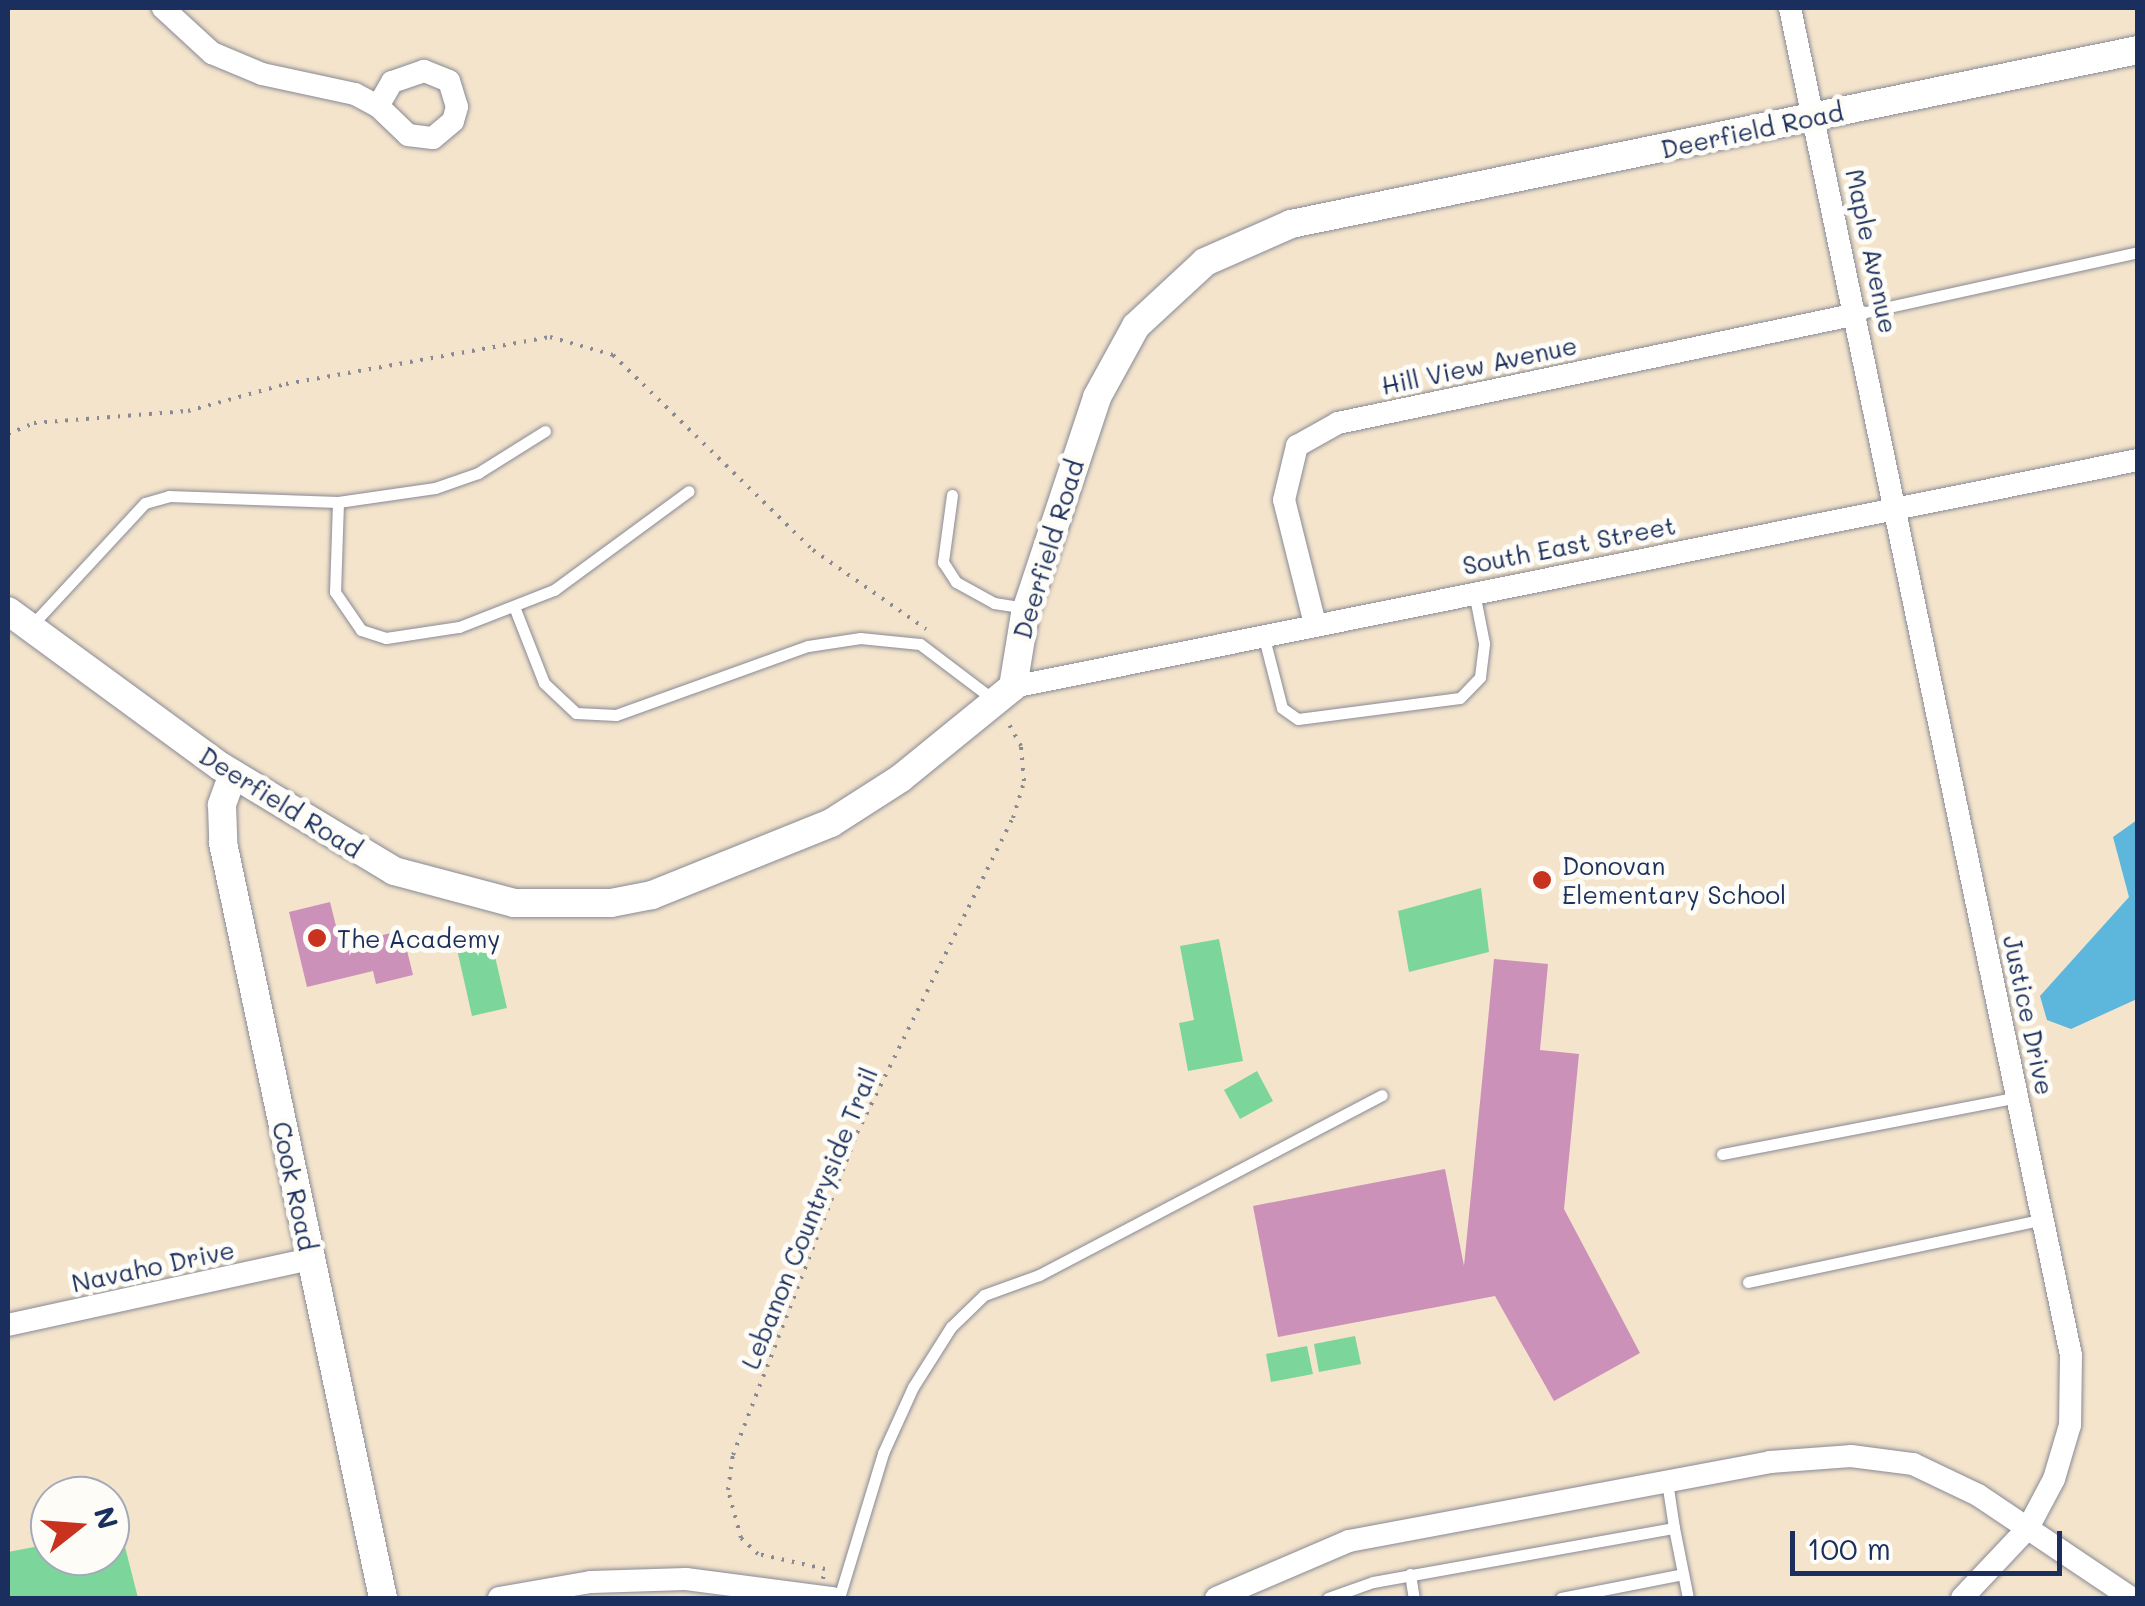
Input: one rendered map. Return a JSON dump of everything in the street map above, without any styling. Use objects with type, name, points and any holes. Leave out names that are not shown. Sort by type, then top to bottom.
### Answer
[{"type":"street","points":[[163,8],[190,37],[236,65],[378,106]]},
{"type":"street","name":"Maple Avenue","points":[[1790,8],[1896,508]]},
{"type":"street","name":"Deerfield Road","points":[[18,619],[233,774],[356,852],[432,886],[514,904],[611,903],[692,882],[831,823],[901,778],[1004,693],[1027,608],[1114,360],[1153,306],[1204,262],[1291,224],[2138,50]]},
{"type":"street","name":"Hill View Avenue","points":[[1315,624],[1284,500],[1296,446],[1338,422],[1857,314]]},
{"type":"street","name":"South East Street","points":[[1004,693],[1263,634],[2138,460]]},
{"type":"street","name":"Justice Drive","points":[[1896,508],[2045,1219],[2072,1397],[2064,1452],[2028,1528],[1962,1598]]},
{"type":"street","name":"Cook Road","points":[[233,774],[222,806],[223,843],[382,1598]]},
{"type":"street","name":"Navaho Drive","points":[[8,1325],[310,1259]]},
{"type":"street","points":[[1223,1597],[1349,1541],[1770,1462],[1851,1456],[1914,1464],[2028,1528],[2131,1598]]},
{"type":"street","points":[[499,1598],[591,1582],[686,1578],[830,1598]]},
{"type":"lane","points":[[1857,314],[2138,252]]},
{"type":"lane","points":[[18,619],[145,503],[169,496],[338,502],[435,488],[478,473],[545,430]]},
{"type":"lane","points":[[338,502],[336,592],[361,630],[386,638],[422,635],[515,609],[593,568],[689,492]]},
{"type":"lane","points":[[952,495],[943,562],[956,582],[994,602],[1027,608]]},
{"type":"lane","points":[[1263,634],[1282,708],[1298,720],[1460,698],[1480,677],[1484,643],[1474,592]]},
{"type":"lane","points":[[515,609],[544,683],[576,713],[616,715],[847,638],[920,644],[1004,693]]},
{"type":"lane","points":[[830,1598],[883,1454],[913,1387],[951,1327],[984,1294],[1039,1274],[1382,1096]]},
{"type":"lane","points":[[1722,1154],[2018,1097]]},
{"type":"lane","points":[[1748,1282],[2045,1219]]},
{"type":"lane","points":[[1666,1481],[1688,1598]]},
{"type":"lane","points":[[1328,1598],[1410,1574],[1674,1528]]},
{"type":"lane","points":[[1410,1574],[1414,1598]]},
{"type":"lane","points":[[1560,1598],[1683,1574]]},
{"type":"lane","points":[[1630,1585],[1633,1598]]},
{"type":"path","name":"Lebanon Countryside Trail","points":[[830,1598],[825,1569],[758,1554],[741,1538],[728,1490],[733,1455],[857,1133],[1013,818],[1024,781],[1021,746],[1004,693]]},
{"type":"green space","points":[[1481,888],[1489,952],[1409,972],[1398,911]]},
{"type":"green space","points":[[454,936],[493,948],[507,1008],[472,1016]]},
{"type":"green space","points":[[1219,939],[1243,1061],[1188,1071],[1179,1023],[1194,1020],[1180,946]]},
{"type":"green space","points":[[1257,1071],[1273,1101],[1240,1119],[1224,1090]]},
{"type":"green space","points":[[1355,1336],[1361,1364],[1319,1372],[1314,1344]]},
{"type":"green space","points":[[1307,1346],[1313,1374],[1271,1382],[1266,1354]]},
{"type":"green space","points":[[30,1548],[30,1576],[130,1576],[130,1566],[138,1598],[8,1598],[8,1552]]},
{"type":"water","points":[[2137,820],[2137,999],[2071,1029],[2047,1020],[2040,996],[2129,897],[2113,837]]},
{"type":"building","name":"The Academy","points":[[330,902],[341,946],[402,930],[413,975],[376,984],[373,971],[307,987],[289,912]]},
{"type":"building","points":[[1494,959],[1548,964],[1540,1050],[1579,1054],[1564,1209],[1640,1353],[1554,1401],[1495,1296],[1278,1337],[1253,1206],[1445,1169],[1464,1266]]},
{"type":"place","name":"Donovan Elementary School","points":[[1542,880]]},
{"type":"place","name":"The Academy","points":[[317,938]]}]
